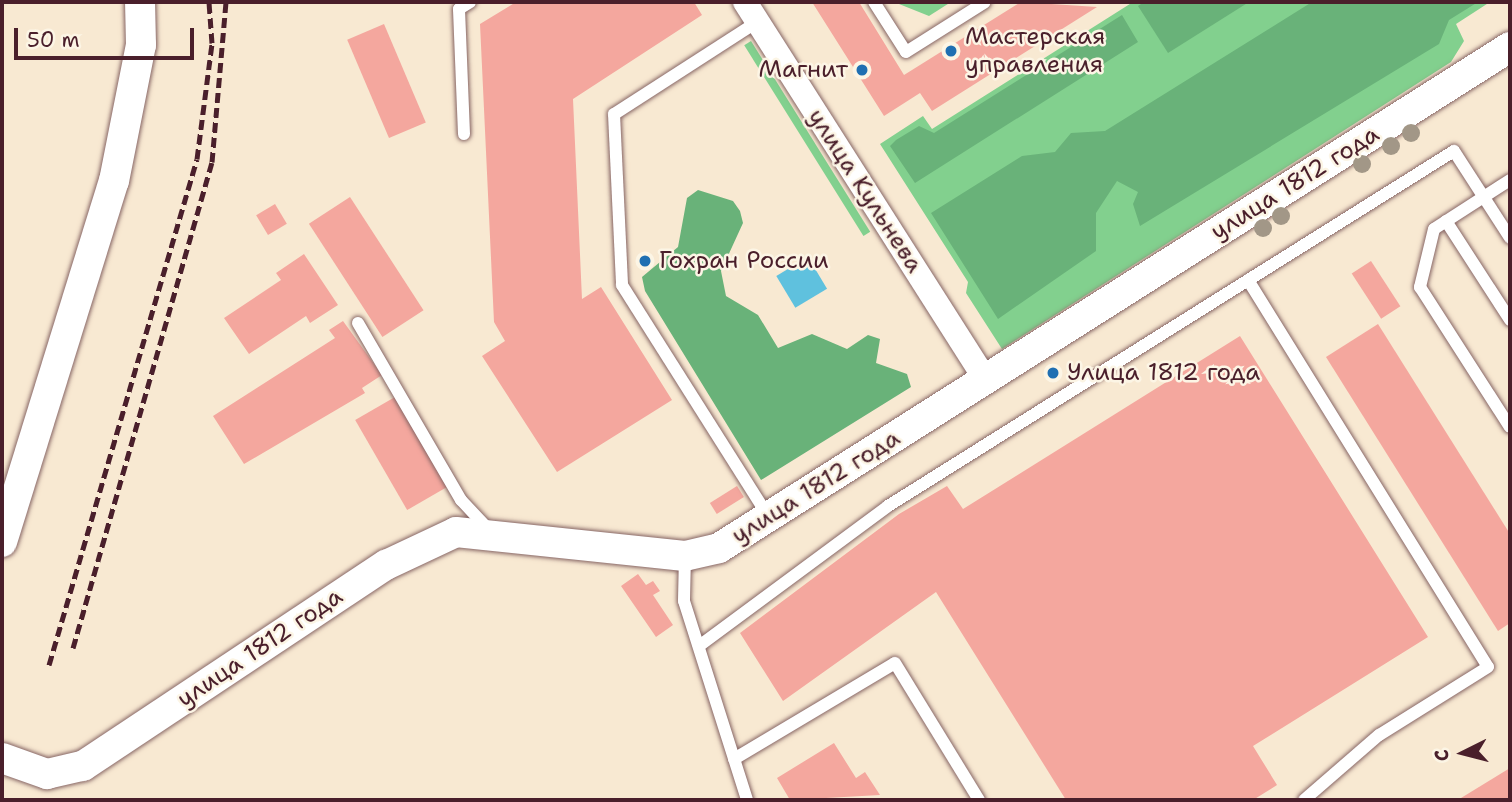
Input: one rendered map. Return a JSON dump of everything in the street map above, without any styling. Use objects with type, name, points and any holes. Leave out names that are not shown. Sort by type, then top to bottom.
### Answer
[{"type":"street","points":[[2,542],[114,181],[141,45],[140,2]]},
{"type":"street","name":"улица Кульнева","points":[[751,12],[985,379]]},
{"type":"street","name":"улица 1812 года","points":[[2,758],[47,774],[83,766],[418,546],[456,532],[491,531],[685,556],[719,548],[1510,47]]},
{"type":"lane","points":[[464,134],[453,6],[470,2]]},
{"type":"lane","points":[[874,2],[906,52],[985,2]]},
{"type":"lane","points":[[751,12],[614,114],[622,285],[769,517]]},
{"type":"lane","points":[[698,646],[888,506],[1454,151],[1510,238]]},
{"type":"lane","points":[[1510,180],[1434,229],[1420,287],[1510,427]]},
{"type":"lane","points":[[1446,221],[1510,320]]},
{"type":"lane","points":[[1248,280],[1488,667],[1379,735],[1304,800]]},
{"type":"lane","points":[[358,323],[461,500],[491,531]]},
{"type":"lane","points":[[685,556],[684,601],[747,800]]},
{"type":"lane","points":[[734,759],[895,663],[979,800]]},
{"type":"green space","points":[[894,2],[951,2],[929,16]]},
{"type":"green space","points":[[1133,2],[1490,2],[1456,24],[1464,41],[1451,62],[1002,349],[966,293],[968,282],[880,144],[923,116],[932,129]]},
{"type":"green space","points":[[1144,2],[1249,2],[1168,53],[1138,6]]},
{"type":"green space","points":[[1312,2],[1478,2],[1449,20],[1439,44],[1140,226],[1133,204],[1138,192],[1117,181],[1096,213],[1096,251],[998,319],[931,213],[1022,156],[1055,152],[1071,133],[1105,131]]},
{"type":"green space","points":[[1122,15],[1138,42],[915,183],[890,146],[896,140],[919,126],[934,133]]},
{"type":"green space","points":[[751,41],[870,232],[863,236],[744,45]]},
{"type":"green space","points":[[698,190],[733,201],[740,211],[743,223],[721,271],[726,296],[758,315],[778,348],[812,334],[847,349],[868,335],[880,339],[876,363],[907,374],[911,387],[761,480],[645,291],[642,277],[678,247],[687,198]]},
{"type":"water","points":[[808,257],[827,289],[795,308],[776,276]]},
{"type":"building","points":[[516,2],[694,2],[702,15],[573,99],[582,299],[601,287],[672,400],[557,472],[482,356],[505,341],[494,322],[480,24]]},
{"type":"building","points":[[812,2],[859,2],[904,75],[1021,2],[1097,7],[932,111],[920,93],[884,116]]},
{"type":"building","points":[[384,24],[426,122],[389,138],[347,40]]},
{"type":"building","points":[[350,197],[424,310],[382,337],[309,224]]},
{"type":"building","points":[[275,204],[287,224],[268,235],[256,215]]},
{"type":"building","points":[[304,254],[338,305],[310,323],[306,316],[249,354],[224,318],[281,280],[276,273]]},
{"type":"building","points":[[1371,261],[1400,306],[1381,319],[1352,274]]},
{"type":"building","points":[[343,321],[382,375],[362,388],[365,393],[244,464],[213,416],[335,338],[329,330]]},
{"type":"building","points":[[1378,324],[1510,534],[1510,623],[1498,631],[1326,357]]},
{"type":"building","points":[[1240,336],[1428,637],[1253,746],[1277,785],[1253,800],[1066,800],[936,592],[783,701],[740,633],[899,514],[947,486],[963,509]]},
{"type":"building","points":[[395,397],[447,487],[407,510],[355,420]]},
{"type":"building","points":[[737,486],[744,497],[717,514],[710,503]]},
{"type":"building","points":[[638,574],[646,585],[653,581],[660,591],[653,595],[673,625],[656,637],[621,586]]},
{"type":"building","points":[[834,743],[856,778],[865,772],[880,795],[790,800],[777,778]]},
{"type":"building","points":[[1510,768],[1510,800],[1462,800],[1461,798]]},
{"type":"railway","points":[[49,665],[197,159],[212,43],[209,2]]},
{"type":"railway","points":[[73,648],[212,162],[226,2]]},
{"type":"place","name":"Мастерская управления","points":[[951,51]]},
{"type":"place","name":"Магнит","points":[[862,70]]},
{"type":"place","name":"Гохран России","points":[[645,261]]},
{"type":"place","name":"Улица 1812 года","points":[[1053,373]]}]
